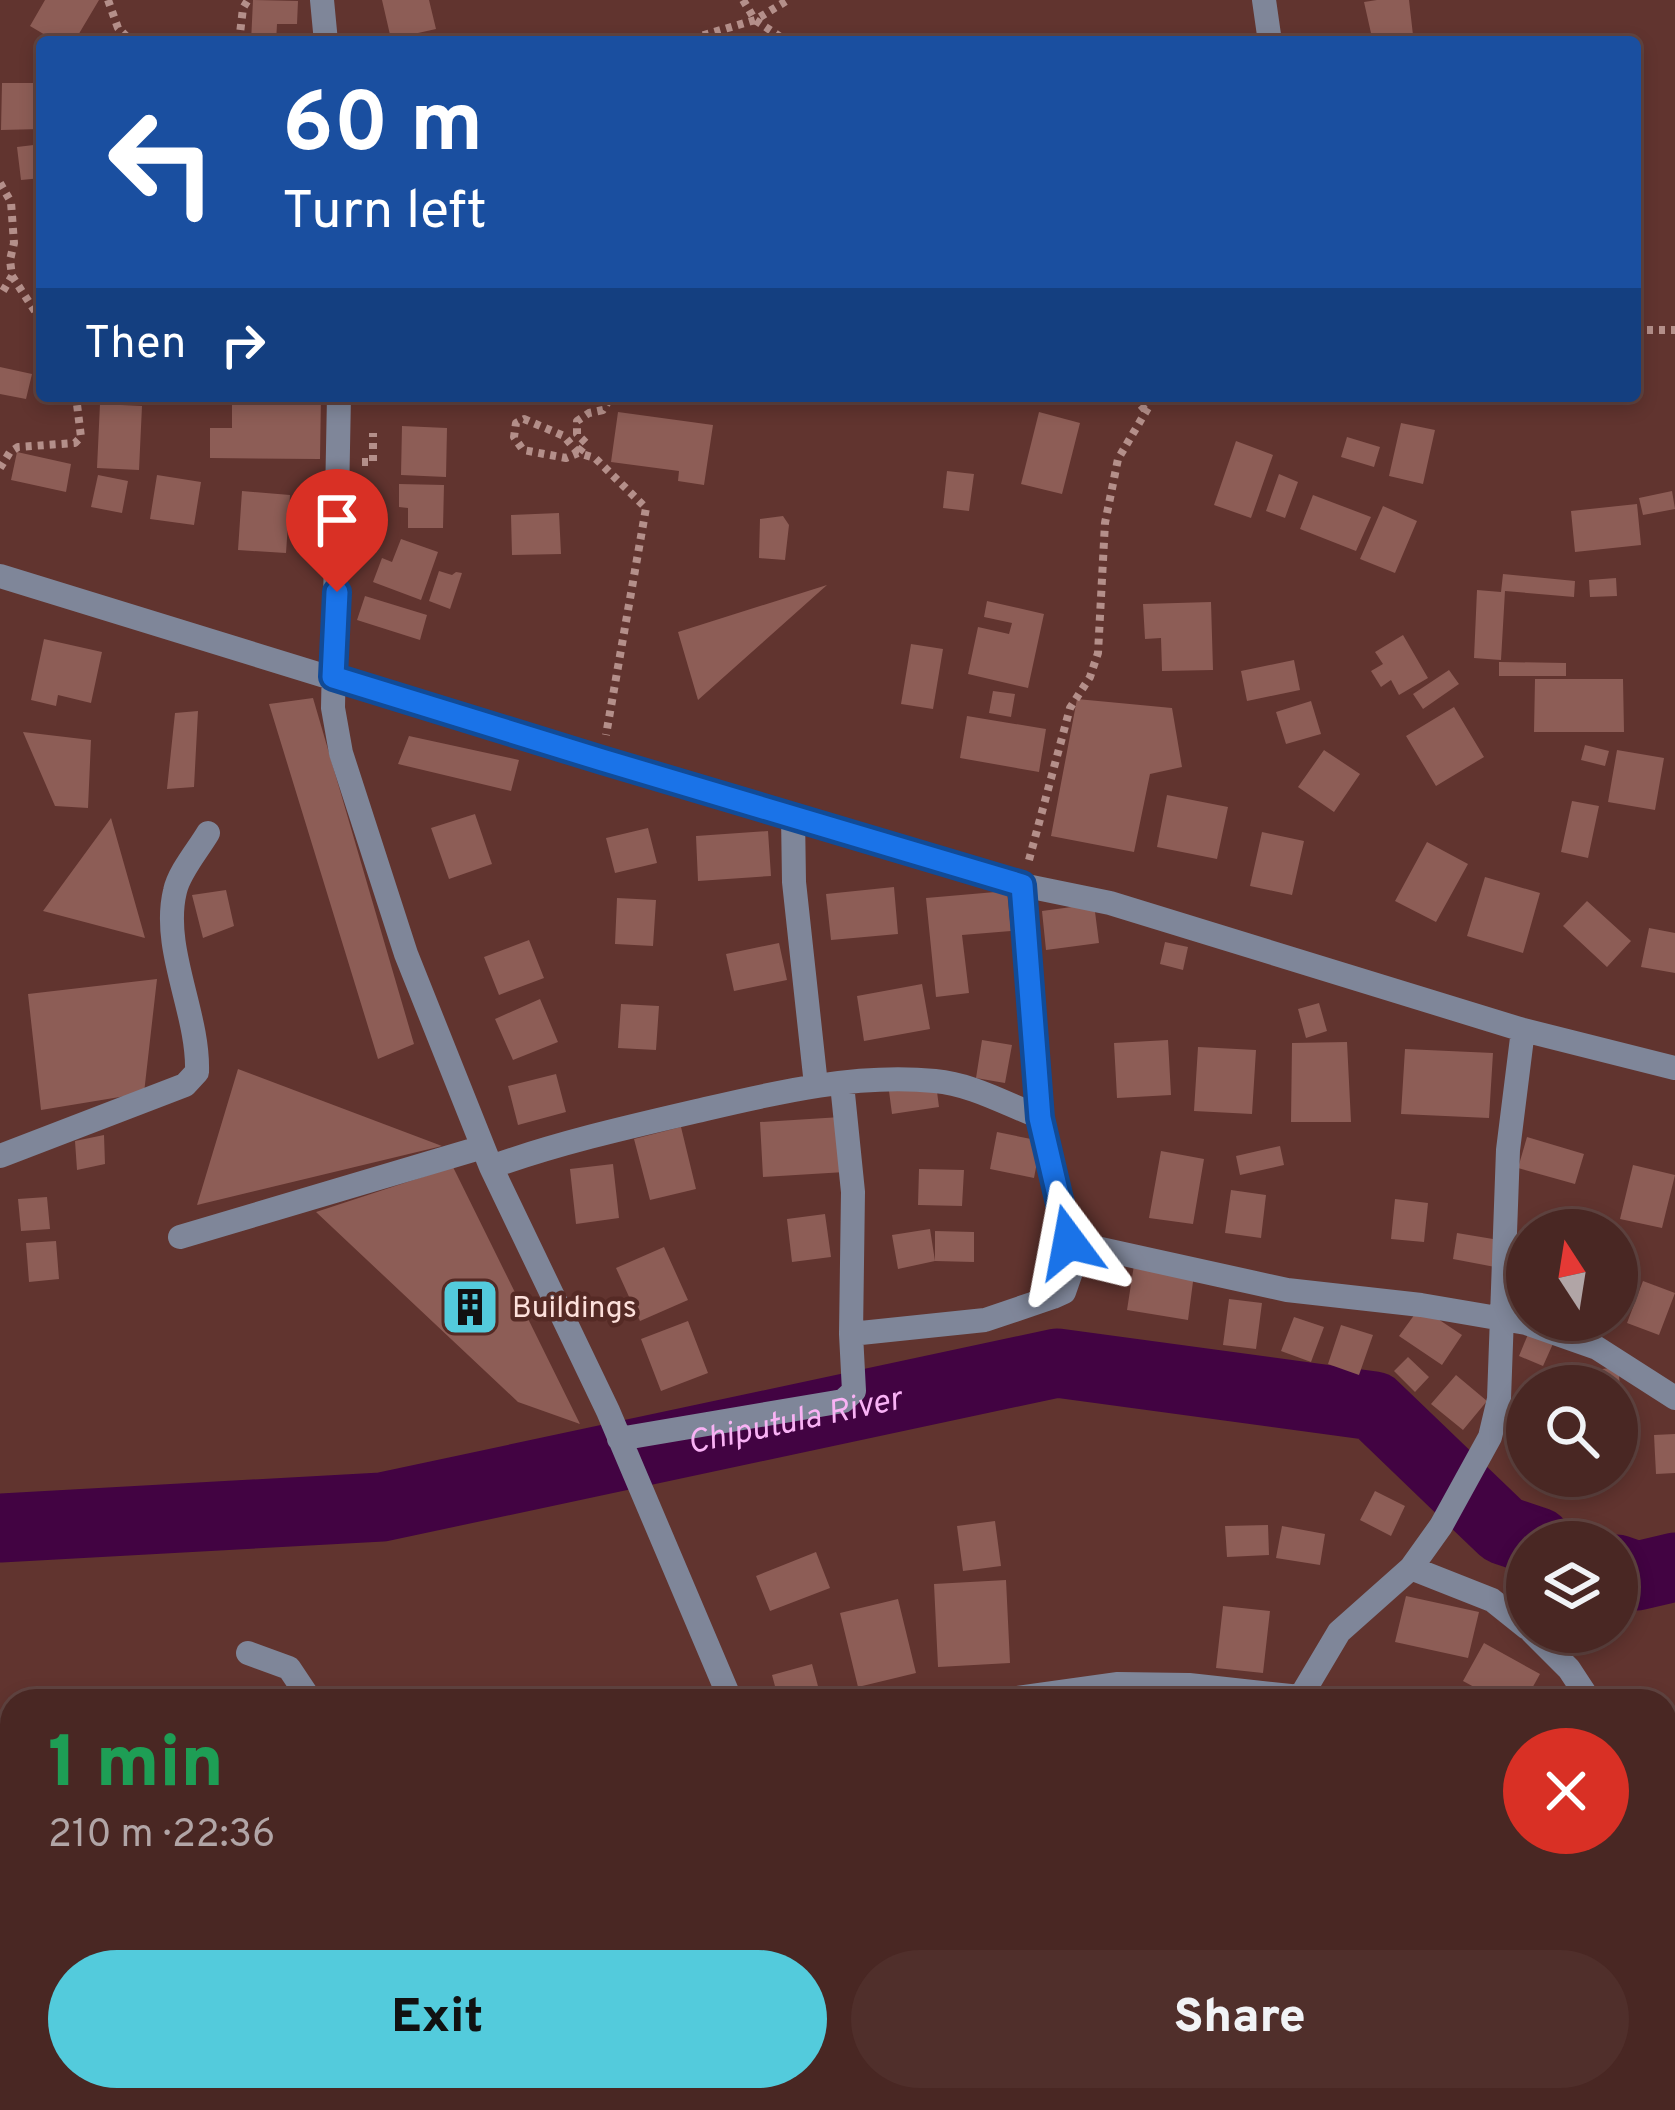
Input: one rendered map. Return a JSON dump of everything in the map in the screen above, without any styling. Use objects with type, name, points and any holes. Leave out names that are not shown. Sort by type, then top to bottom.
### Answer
[{"type":"street","points":[[322,0],[325,36]]},
{"type":"street","points":[[1264,0],[1269,36]]},
{"type":"street","points":[[339,402],[333,708],[341,753],[406,954],[487,1157],[621,1442],[726,1689]]},
{"type":"street","points":[[0,576],[1022,885],[1110,903],[1522,1030],[1675,1068]]},
{"type":"street","points":[[793,816],[794,882],[816,1085]]},
{"type":"street","points":[[0,1156],[185,1085],[197,1072],[198,1051],[172,933],[175,889],[208,833]]},
{"type":"street","points":[[851,1334],[985,1320],[1064,1292],[1071,1272],[1069,1242],[1040,1118],[1022,885]]},
{"type":"street","points":[[1305,1689],[1339,1632],[1412,1568],[1490,1437],[1499,1400],[1508,1150],[1522,1030]]},
{"type":"street","points":[[180,1238],[487,1157],[531,1153],[816,1085],[940,1081],[1040,1118]]},
{"type":"street","points":[[621,1442],[843,1401],[854,1391],[853,1192],[842,1084]]},
{"type":"street","points":[[1069,1242],[1287,1290],[1420,1305],[1545,1329],[1597,1348],[1675,1398]]},
{"type":"street","points":[[1412,1568],[1492,1600],[1506,1611]]},
{"type":"street","points":[[248,1653],[289,1668],[302,1689]]},
{"type":"street","points":[[1553,1653],[1582,1689]]},
{"type":"street","points":[[1082,1689],[1118,1684],[1220,1689]]},
{"type":"path","points":[[108,0],[126,36]]},
{"type":"path","points":[[239,36],[248,0]]},
{"type":"path","points":[[743,0],[755,20],[779,36]]},
{"type":"path","points":[[700,36],[755,20],[788,0]]},
{"type":"path","points":[[0,183],[11,202],[12,276],[36,313]]},
{"type":"path","points":[[0,296],[12,276]]},
{"type":"path","points":[[1641,330],[1675,330]]},
{"type":"path","points":[[0,468],[18,447],[75,443],[82,430],[77,402]]},
{"type":"path","points":[[602,760],[646,508],[595,458],[578,453],[564,436],[524,419],[516,424],[514,437],[523,450],[566,458],[578,453],[586,442],[578,434],[577,421],[603,410],[608,402]]},
{"type":"path","points":[[1139,402],[1146,410]]},
{"type":"path","points":[[1022,885],[1070,708],[1090,676],[1097,652],[1106,524],[1118,459],[1151,402]]},
{"type":"building","points":[[45,0],[99,0],[78,36],[47,36],[30,26]]},
{"type":"building","points":[[253,0],[298,1],[297,24],[277,24],[276,36],[251,36]]},
{"type":"building","points":[[382,0],[429,0],[436,29],[390,36]]},
{"type":"building","points":[[1409,0],[1413,35],[1372,36],[1364,2]]},
{"type":"building","points":[[2,83],[36,83],[36,129],[1,130]]},
{"type":"building","points":[[36,145],[36,179],[21,180],[17,147]]},
{"type":"building","points":[[0,367],[32,374],[26,399],[0,394]]},
{"type":"building","points":[[232,402],[321,402],[320,459],[210,458],[210,428],[232,428]]},
{"type":"building","points":[[100,404],[142,406],[139,470],[97,468]]},
{"type":"building","points":[[618,412],[713,425],[704,485],[678,481],[679,471],[611,462]]},
{"type":"building","points":[[1039,412],[1080,423],[1062,494],[1021,484]]},
{"type":"building","points":[[1401,423],[1435,430],[1423,484],[1389,476]]},
{"type":"building","points":[[402,426],[447,428],[446,477],[401,475]]},
{"type":"building","points":[[1347,437],[1380,447],[1374,467],[1341,457]]},
{"type":"building","points":[[1236,441],[1273,455],[1251,518],[1214,505]]},
{"type":"building","points":[[17,452],[71,464],[66,492],[11,480]]},
{"type":"building","points":[[947,471],[974,474],[969,511],[943,508]]},
{"type":"building","points":[[1279,474],[1298,482],[1285,518],[1266,511]]},
{"type":"building","points":[[98,475],[128,481],[122,513],[91,507]]},
{"type":"building","points":[[157,475],[201,482],[194,525],[150,519]]},
{"type":"building","points":[[399,484],[444,485],[443,528],[408,528],[408,508],[399,507]]},
{"type":"building","points":[[242,491],[290,495],[286,553],[238,550]]},
{"type":"building","points":[[1672,491],[1675,509],[1643,515],[1639,498]]},
{"type":"building","points":[[1313,495],[1371,517],[1356,551],[1300,529]]},
{"type":"building","points":[[1637,504],[1641,545],[1575,552],[1571,511]]},
{"type":"building","points":[[1383,506],[1417,521],[1395,573],[1360,559]]},
{"type":"building","points":[[559,513],[561,554],[512,555],[511,515]]},
{"type":"building","points":[[783,516],[789,525],[785,560],[759,558],[760,519]]},
{"type":"building","points":[[401,539],[438,552],[421,600],[373,582],[382,558],[392,562]]},
{"type":"building","points":[[439,571],[462,573],[450,609],[429,601]]},
{"type":"building","points":[[1503,574],[1575,581],[1574,597],[1505,591],[1501,660],[1474,658],[1477,590],[1501,592]]},
{"type":"building","points":[[1616,578],[1617,596],[1590,597],[1589,580]]},
{"type":"building","points":[[827,585],[698,700],[678,632]]},
{"type":"building","points":[[365,596],[427,615],[420,640],[357,620]]},
{"type":"building","points":[[987,601],[1044,614],[1028,688],[968,674],[978,627],[1009,634],[1012,623],[984,617]]},
{"type":"building","points":[[1211,602],[1213,670],[1162,671],[1161,638],[1145,639],[1143,604]]},
{"type":"building","points":[[1403,635],[1428,678],[1399,695],[1391,680],[1381,687],[1371,671],[1383,664],[1375,652]]},
{"type":"building","points":[[44,639],[102,652],[91,703],[58,695],[56,706],[31,700]]},
{"type":"building","points":[[911,644],[943,649],[933,709],[901,704]]},
{"type":"building","points":[[1294,660],[1300,690],[1247,701],[1241,671]]},
{"type":"building","points":[[1499,662],[1566,663],[1566,676],[1499,676]]},
{"type":"building","points":[[1449,670],[1459,684],[1423,709],[1413,694]]},
{"type":"building","points":[[1535,679],[1623,679],[1624,732],[1534,732]]},
{"type":"building","points":[[993,691],[1015,694],[1011,717],[989,713]]},
{"type":"building","points":[[313,698],[414,1044],[378,1059],[269,704]]},
{"type":"building","points":[[1077,699],[1172,708],[1182,767],[1150,774],[1134,852],[1051,836]]},
{"type":"building","points":[[1311,701],[1321,734],[1286,744],[1276,712]]},
{"type":"building","points":[[1454,707],[1484,757],[1436,786],[1406,736]]},
{"type":"building","points":[[198,711],[194,787],[167,789],[175,713]]},
{"type":"building","points":[[967,716],[1046,729],[1039,772],[960,758]]},
{"type":"building","points":[[23,732],[91,740],[88,808],[55,806]]},
{"type":"building","points":[[409,736],[519,760],[511,791],[398,764]]},
{"type":"building","points":[[1585,745],[1609,751],[1605,766],[1581,760]]},
{"type":"building","points":[[1324,750],[1360,774],[1334,812],[1298,787]]},
{"type":"building","points":[[1617,750],[1664,758],[1655,810],[1608,802]]},
{"type":"building","points":[[1167,795],[1228,807],[1217,859],[1157,847]]},
{"type":"building","points":[[1572,801],[1599,806],[1588,858],[1561,852]]},
{"type":"building","points":[[475,814],[492,864],[449,879],[431,828]]},
{"type":"building","points":[[111,818],[145,938],[43,911]]},
{"type":"building","points":[[648,828],[657,863],[615,873],[606,838]]},
{"type":"building","points":[[768,831],[771,876],[698,881],[696,836]]},
{"type":"building","points":[[1262,832],[1304,841],[1292,895],[1250,886]]},
{"type":"building","points":[[1427,842],[1468,864],[1436,922],[1395,901]]},
{"type":"building","points":[[1485,877],[1540,893],[1523,953],[1467,936]]},
{"type":"building","points":[[894,887],[898,934],[831,940],[826,894]]},
{"type":"building","points":[[226,890],[234,926],[203,938],[192,895]]},
{"type":"building","points":[[1007,891],[1011,931],[962,935],[969,993],[936,997],[926,898]]},
{"type":"building","points":[[617,898],[656,900],[653,946],[615,944]]},
{"type":"building","points":[[1587,901],[1631,941],[1607,967],[1563,926]]},
{"type":"building","points":[[1094,904],[1099,943],[1046,950],[1042,911]]},
{"type":"building","points":[[1649,928],[1675,933],[1675,973],[1641,967]]},
{"type":"building","points":[[529,940],[544,978],[499,995],[484,957]]},
{"type":"building","points":[[1165,942],[1188,947],[1183,970],[1160,964]]},
{"type":"building","points":[[779,943],[787,980],[734,991],[726,954]]},
{"type":"building","points":[[157,979],[144,1093],[41,1110],[28,994]]},
{"type":"building","points":[[922,984],[930,1029],[864,1041],[857,996]]},
{"type":"building","points":[[540,999],[558,1042],[513,1060],[495,1019]]},
{"type":"building","points":[[1319,1003],[1327,1031],[1306,1038],[1298,1009]]},
{"type":"building","points":[[621,1004],[659,1006],[656,1050],[618,1048]]},
{"type":"building","points":[[982,1040],[1012,1045],[1005,1083],[976,1078]]},
{"type":"building","points":[[1168,1040],[1171,1095],[1117,1098],[1114,1043]]},
{"type":"building","points":[[1347,1042],[1351,1122],[1291,1122],[1292,1043]]},
{"type":"building","points":[[1198,1047],[1256,1050],[1252,1114],[1194,1111]]},
{"type":"building","points":[[1405,1049],[1493,1053],[1489,1118],[1401,1114]]},
{"type":"building","points":[[238,1069],[442,1146],[197,1205]]},
{"type":"building","points":[[556,1074],[566,1112],[518,1125],[508,1086]]},
{"type":"building","points":[[936,1084],[939,1107],[892,1114],[889,1091]]},
{"type":"building","points":[[841,1117],[845,1172],[763,1177],[760,1122]]},
{"type":"building","points":[[681,1127],[696,1189],[650,1200],[634,1139]]},
{"type":"building","points":[[997,1132],[1041,1141],[1034,1178],[990,1169]]},
{"type":"building","points":[[104,1135],[105,1164],[77,1170],[75,1141]]},
{"type":"building","points":[[1527,1137],[1584,1154],[1575,1184],[1518,1168]]},
{"type":"building","points":[[1280,1146],[1284,1165],[1240,1175],[1236,1156]]},
{"type":"building","points":[[1161,1151],[1204,1159],[1193,1224],[1149,1218]]},
{"type":"building","points":[[613,1164],[619,1218],[576,1224],[570,1169]]},
{"type":"building","points":[[1633,1165],[1675,1175],[1662,1228],[1638,1223],[1638,1209],[1622,1209]]},
{"type":"building","name":"Buildings","points":[[453,1167],[580,1424],[518,1402],[316,1212]]},
{"type":"building","points":[[919,1169],[964,1170],[962,1206],[918,1205]]},
{"type":"building","points":[[1231,1190],[1266,1195],[1261,1238],[1225,1233]]},
{"type":"building","points":[[47,1197],[50,1229],[21,1231],[18,1199]]},
{"type":"building","points":[[1395,1199],[1428,1203],[1424,1242],[1391,1239]]},
{"type":"building","points":[[825,1214],[831,1257],[792,1262],[787,1219]]},
{"type":"building","points":[[930,1229],[935,1261],[898,1269],[892,1235]]},
{"type":"building","points":[[935,1231],[974,1232],[974,1262],[935,1261]]},
{"type":"building","points":[[1457,1233],[1499,1240],[1495,1267],[1453,1259]]},
{"type":"building","points":[[56,1241],[59,1279],[29,1282],[26,1243]]},
{"type":"building","points":[[664,1247],[688,1300],[640,1321],[616,1268]]},
{"type":"building","points":[[1134,1265],[1194,1274],[1188,1320],[1127,1310]]},
{"type":"building","points":[[1643,1281],[1675,1293],[1659,1335],[1638,1327]]},
{"type":"building","points":[[1229,1299],[1262,1303],[1256,1349],[1223,1345]]},
{"type":"building","points":[[1420,1307],[1462,1335],[1442,1365],[1399,1336]]},
{"type":"building","points":[[1294,1317],[1324,1327],[1311,1362],[1281,1351]]},
{"type":"building","points":[[688,1321],[708,1373],[661,1391],[641,1339]]},
{"type":"building","points":[[1341,1325],[1373,1335],[1359,1375],[1328,1364]]},
{"type":"building","points":[[1525,1341],[1554,1341],[1543,1365],[1519,1356]]},
{"type":"building","points":[[1408,1357],[1429,1377],[1415,1392],[1394,1371]]},
{"type":"building","points":[[1456,1375],[1487,1401],[1463,1430],[1431,1404]]},
{"type":"building","points":[[1675,1434],[1675,1473],[1656,1474],[1654,1435]]},
{"type":"building","points":[[1375,1491],[1405,1506],[1391,1536],[1360,1520]]},
{"type":"building","points":[[995,1521],[1001,1566],[963,1571],[957,1526]]},
{"type":"building","points":[[1268,1525],[1269,1555],[1227,1557],[1225,1526]]},
{"type":"building","points":[[1282,1526],[1325,1534],[1320,1565],[1276,1558]]},
{"type":"building","points":[[816,1552],[830,1588],[770,1611],[756,1576]]},
{"type":"building","points":[[1006,1580],[1010,1663],[938,1667],[934,1584]]},
{"type":"building","points":[[1406,1596],[1479,1612],[1468,1658],[1395,1642]]},
{"type":"building","points":[[898,1599],[916,1673],[858,1687],[840,1613]]},
{"type":"building","points":[[1223,1606],[1270,1611],[1263,1673],[1216,1668]]},
{"type":"building","points":[[1484,1643],[1540,1674],[1532,1689],[1478,1689],[1463,1681]]},
{"type":"building","points":[[812,1664],[819,1689],[776,1689],[772,1675]]},
{"type":"waterway","name":"Chiputula River","points":[[0,1528],[382,1507],[1057,1363],[1374,1406],[1506,1531]]},
{"type":"waterway","name":"Chiputula River","points":[[1638,1576],[1675,1567]]},
{"type":"place","name":"Buildings","points":[[470,1307]]},
{"type":"route","points":[[337,592],[333,677],[1022,885],[1040,1118],[1069,1242]]}]
